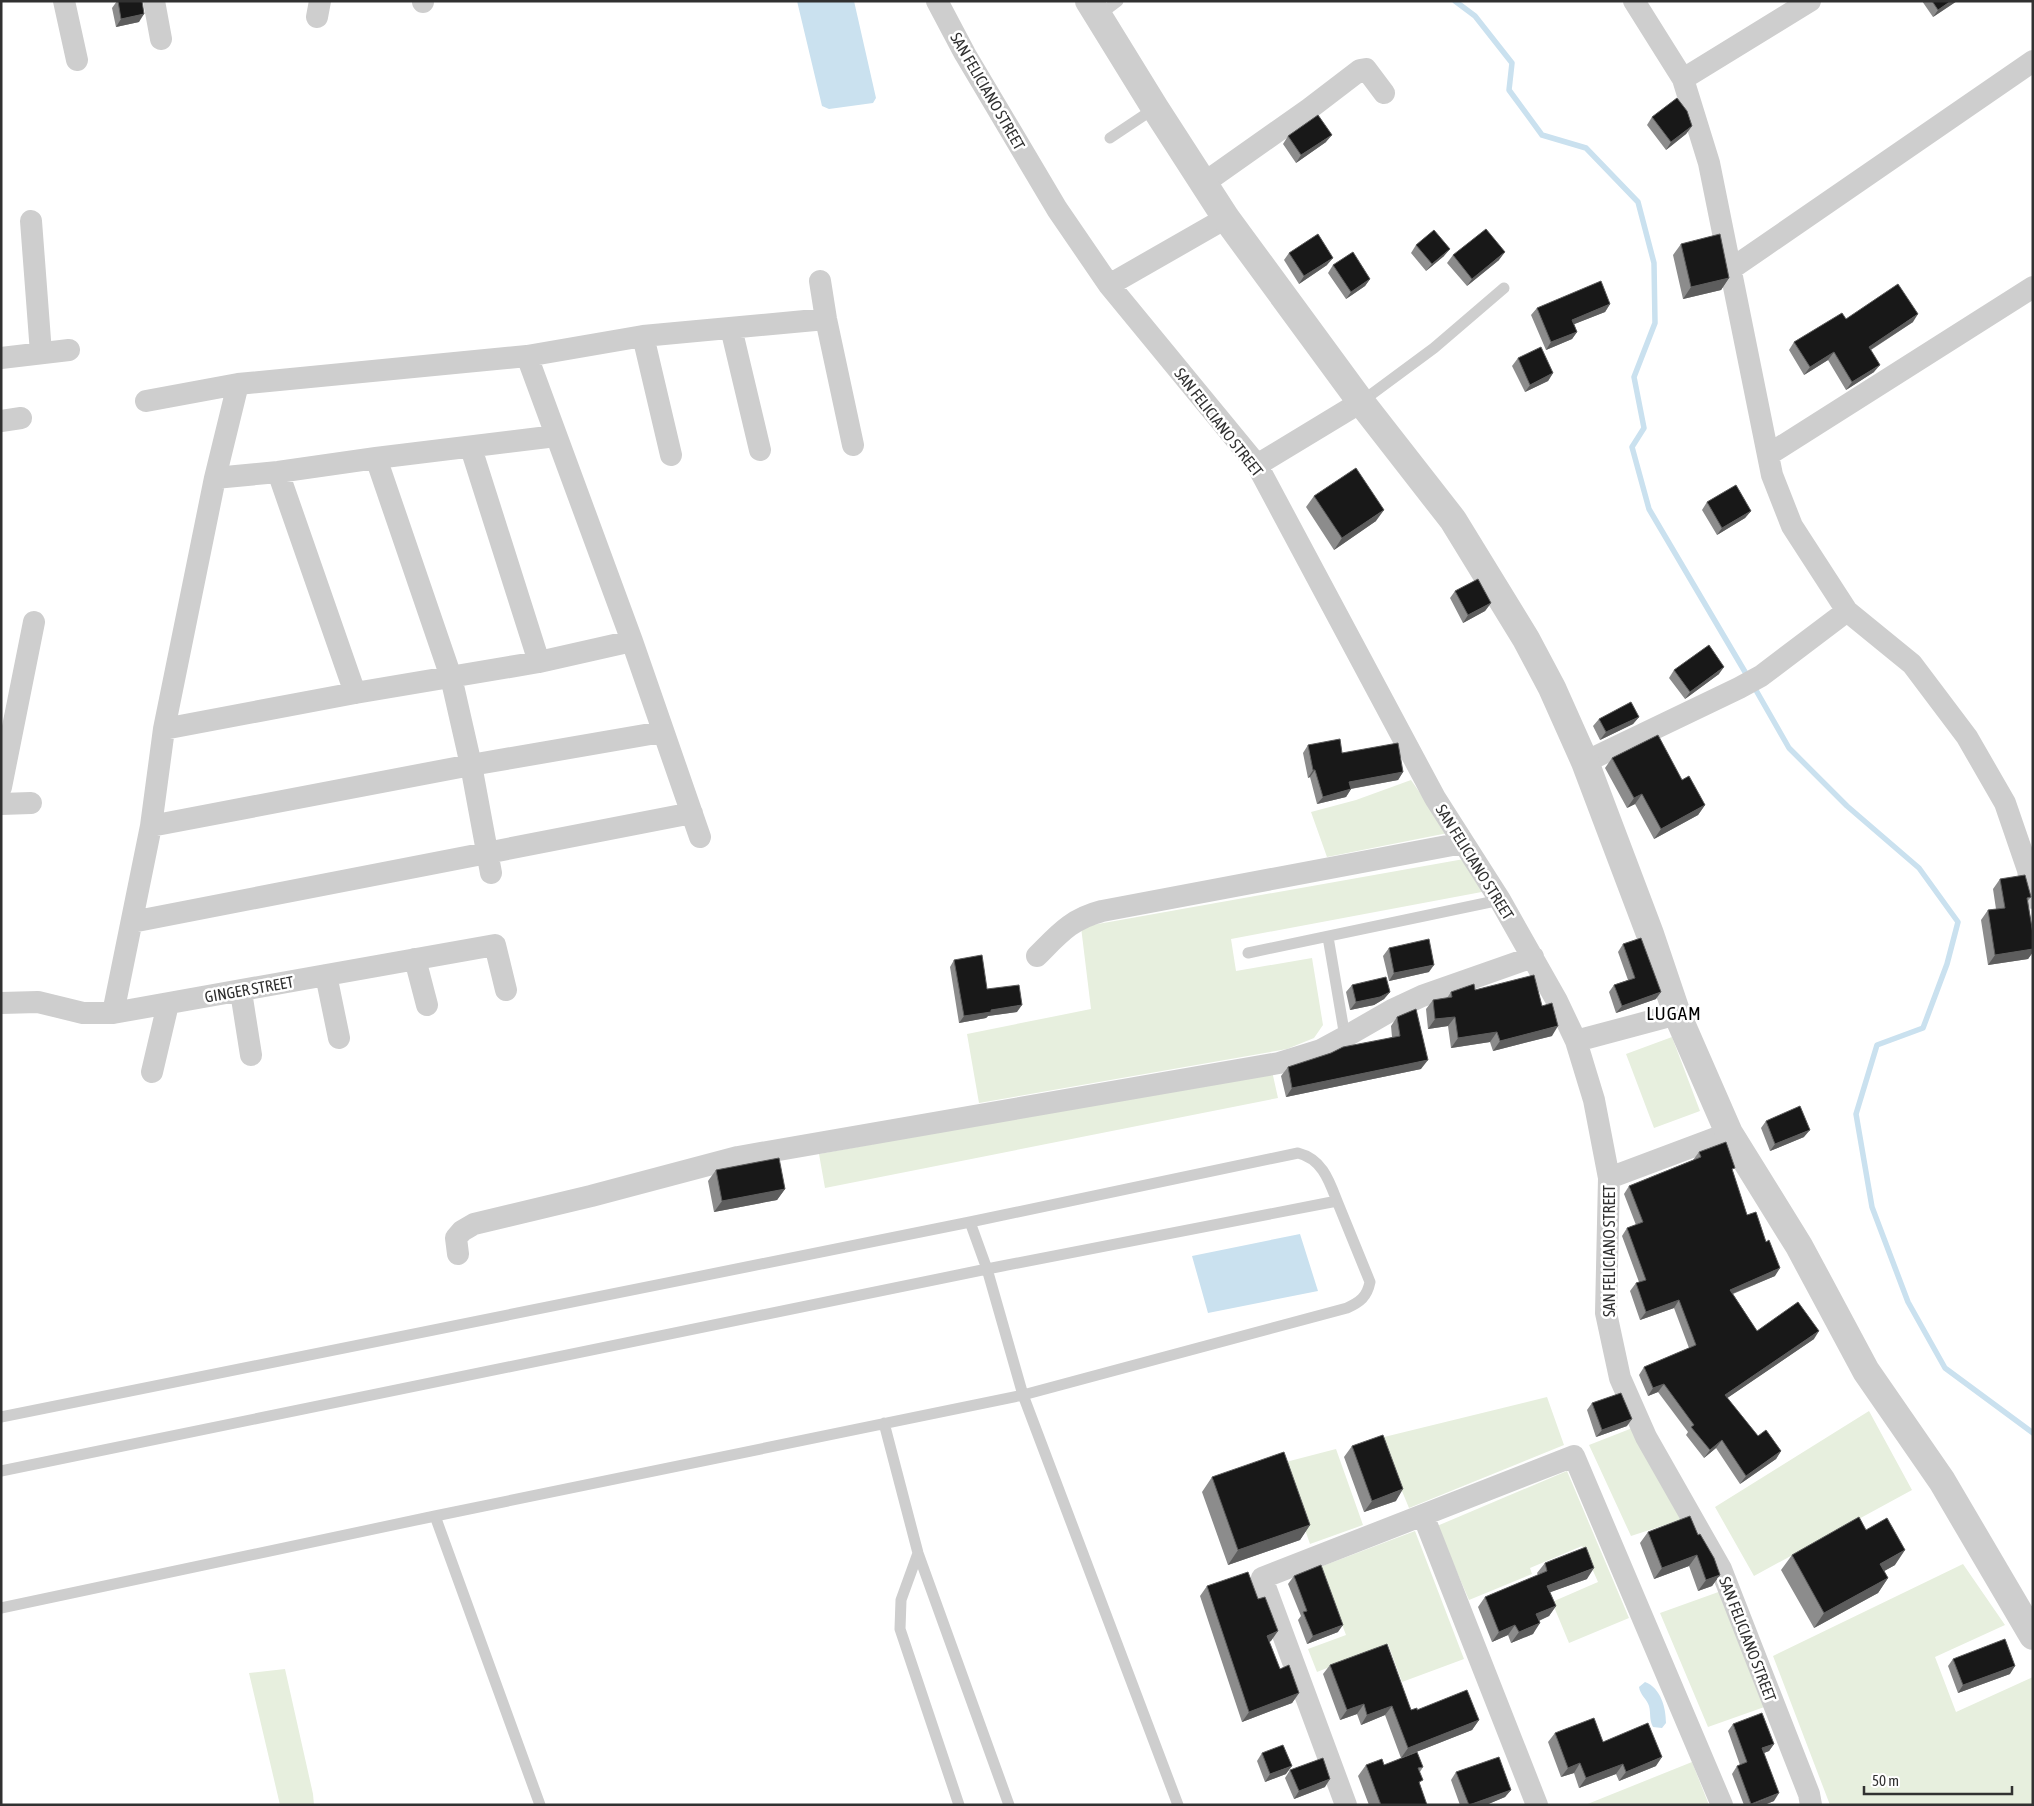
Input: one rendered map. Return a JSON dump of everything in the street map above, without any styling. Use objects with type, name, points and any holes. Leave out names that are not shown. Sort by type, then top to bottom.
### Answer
[{"type":"street","points":[[64,1],[77,60]]},
{"type":"street","points":[[154,1],[161,40]]},
{"type":"street","name":"SAN FELICIANO STREET","points":[[937,1],[965,54],[1057,208],[1109,285],[1257,465],[1435,798],[1500,900],[1558,1001],[1576,1041],[1594,1100],[1609,1178],[1606,1313],[1620,1378],[1646,1437],[1721,1569],[1809,1794],[1811,1805]]},
{"type":"street","points":[[1634,1],[1683,79],[1709,163],[1772,475],[1792,526],[1847,611],[1912,664],[1967,737],[2005,803],[2028,851],[2028,870],[2033,898]]},
{"type":"street","points":[[1683,79],[1810,1]]},
{"type":"street","points":[[1102,6],[1155,108],[1226,218],[1361,402],[1453,520],[1526,639],[1552,688],[1585,762],[1650,934],[1677,1014],[1729,1133],[1799,1246],[1866,1371],[1942,1481],[2033,1636]]},
{"type":"street","points":[[1731,268],[2033,61]]},
{"type":"street","points":[[1204,183],[1309,109],[1360,70],[1366,69],[1384,93]]},
{"type":"street","points":[[1109,285],[1226,218]]},
{"type":"street","points":[[31,222],[41,353]]},
{"type":"street","points":[[820,281],[826,319],[853,444]]},
{"type":"street","points":[[1768,455],[2033,287]]},
{"type":"street","points":[[146,401],[238,384],[527,356],[643,336],[826,319]]},
{"type":"street","points":[[731,328],[760,450]]},
{"type":"street","points":[[643,336],[671,455]]},
{"type":"street","points":[[1,358],[69,350]]},
{"type":"street","points":[[527,356],[632,641],[700,837]]},
{"type":"street","points":[[113,1013],[151,826],[164,729],[215,478],[238,384]]},
{"type":"street","points":[[1257,465],[1361,402]]},
{"type":"street","points":[[215,478],[278,472],[556,436]]},
{"type":"street","points":[[471,448],[539,662]]},
{"type":"street","points":[[376,458],[451,677],[471,765],[489,862]]},
{"type":"street","points":[[278,472],[355,693]]},
{"type":"street","points":[[1585,762],[1761,676],[1847,611]]},
{"type":"street","points":[[1,787],[34,622]]},
{"type":"street","points":[[164,729],[355,693],[539,662],[632,641]]},
{"type":"street","points":[[151,826],[471,765],[662,732]]},
{"type":"street","points":[[1,804],[32,802]]},
{"type":"street","points":[[132,922],[489,862],[692,813]]},
{"type":"street","points":[[1037,956],[1069,925],[1084,916],[1102,911],[1463,843]]},
{"type":"street","name":"GINGER STREET","points":[[1,1003],[38,1002],[83,1013],[113,1013],[241,992],[495,945],[506,990]]},
{"type":"street","points":[[458,1254],[456,1238],[462,1231],[474,1224],[591,1196],[738,1157],[1279,1063],[1321,1050],[1392,1010],[1422,996],[1533,957]]},
{"type":"street","points":[[415,959],[427,1005]]},
{"type":"street","points":[[326,975],[339,1038]]},
{"type":"street","points":[[241,992],[252,1055]]},
{"type":"street","points":[[152,1072],[168,1004]]},
{"type":"street","points":[[1576,1041],[1677,1014]]},
{"type":"street","points":[[1609,1178],[1729,1133]]},
{"type":"street","points":[[1346,1805],[1262,1578],[1574,1456],[1722,1805]]},
{"type":"street","points":[[1423,1515],[1537,1805]]},
{"type":"lane","points":[[1110,138],[1155,108]]},
{"type":"lane","points":[[1361,402],[1434,348],[1504,288]]},
{"type":"lane","points":[[1248,952],[1500,900]]},
{"type":"lane","points":[[1328,937],[1345,1037]]},
{"type":"lane","points":[[1,1418],[970,1222],[1298,1153],[1309,1155],[1324,1170],[1370,1282],[1368,1293],[1360,1302],[1346,1308],[1023,1394],[1,1608]]},
{"type":"lane","points":[[1,1471],[987,1269],[1337,1201]]},
{"type":"lane","points":[[970,1222],[987,1269],[1023,1394],[1178,1805]]},
{"type":"lane","points":[[884,1423],[918,1553],[1009,1805]]},
{"type":"lane","points":[[435,1516],[540,1805]]},
{"type":"lane","points":[[918,1553],[901,1600],[900,1629],[959,1805]]},
{"type":"green space","points":[[1411,780],[1448,833],[1327,857],[1311,812],[1356,800]]},
{"type":"green space","points":[[1464,859],[1487,891],[1231,939],[1236,971],[1312,958],[1323,1025],[1314,1038],[1287,1049],[979,1103],[967,1034],[1091,1009],[1081,927]]},
{"type":"green space","points":[[1672,1037],[1700,1111],[1654,1128],[1626,1054]]},
{"type":"green space","points":[[1272,1071],[1278,1098],[825,1188],[819,1154]]},
{"type":"green space","points":[[1547,1397],[1564,1445],[1409,1508],[1380,1438]]},
{"type":"green space","points":[[1869,1411],[1912,1490],[1754,1576],[1715,1507]]},
{"type":"green space","points":[[1635,1427],[1686,1518],[1631,1536],[1589,1445]]},
{"type":"green space","points":[[1336,1449],[1363,1525],[1310,1544],[1282,1463]]},
{"type":"green space","points":[[1567,1471],[1629,1618],[1569,1643],[1552,1602],[1598,1582],[1582,1546],[1530,1568],[1532,1574],[1469,1600],[1437,1526]]},
{"type":"green space","points":[[1415,1531],[1464,1659],[1402,1682],[1388,1644],[1317,1672],[1308,1649],[1346,1635],[1320,1567]]},
{"type":"green space","points":[[1963,1564],[2005,1625],[1935,1657],[1956,1712],[2033,1677],[2033,1805],[1830,1805],[1773,1656]]},
{"type":"green space","points":[[1724,1590],[1770,1705],[1708,1727],[1660,1613]]},
{"type":"green space","points":[[285,1669],[314,1805],[280,1805],[249,1673]]},
{"type":"green space","points":[[1692,1762],[1709,1805],[1585,1805]]},
{"type":"water","points":[[797,1],[854,1],[876,98],[873,103],[829,109],[822,106]]},
{"type":"water","points":[[1300,1234],[1318,1291],[1208,1313],[1192,1256]]},
{"type":"water","points":[[1645,1682],[1655,1689],[1661,1699],[1666,1723],[1662,1728],[1653,1727],[1649,1706],[1639,1687]]},
{"type":"building","points":[[118,1],[142,1],[144,14],[121,19]]},
{"type":"building","points":[[1932,1],[1951,1],[1938,10]]},
{"type":"building","points":[[1677,98],[1687,111],[1692,126],[1671,142],[1652,117]]},
{"type":"building","points":[[1318,115],[1332,135],[1301,155],[1288,136]]},
{"type":"building","points":[[1486,229],[1505,252],[1472,279],[1453,255]]},
{"type":"building","points":[[1434,230],[1450,249],[1432,264],[1416,245]]},
{"type":"building","points":[[1318,234],[1333,258],[1304,276],[1289,253]]},
{"type":"building","points":[[1720,234],[1729,278],[1691,287],[1681,244]]},
{"type":"building","points":[[1353,252],[1370,279],[1351,292],[1333,265]]},
{"type":"building","points":[[1601,281],[1610,304],[1572,320],[1577,332],[1551,342],[1537,308]]},
{"type":"building","points":[[1898,284],[1918,314],[1869,347],[1880,365],[1852,382],[1834,352],[1810,367],[1794,342],[1842,313],[1846,319]]},
{"type":"building","points":[[1541,347],[1553,373],[1530,385],[1518,358]]},
{"type":"building","points":[[1356,468],[1384,510],[1342,538],[1314,496]]},
{"type":"building","points":[[1736,485],[1751,511],[1722,528],[1707,502]]},
{"type":"building","points":[[1478,579],[1491,603],[1468,615],[1455,591]]},
{"type":"building","points":[[1709,645],[1724,667],[1690,692],[1674,670]]},
{"type":"building","points":[[1631,702],[1639,717],[1606,732],[1599,719]]},
{"type":"building","points":[[1658,735],[1682,780],[1689,776],[1705,805],[1661,829],[1642,794],[1634,798],[1612,758]]},
{"type":"building","points":[[1340,739],[1342,753],[1398,743],[1403,772],[1349,782],[1351,789],[1323,797],[1315,770],[1313,770],[1308,745]]},
{"type":"building","points":[[2025,875],[2031,897],[2027,898],[2033,934],[2033,949],[1995,955],[1988,910],[2005,908],[2000,879]]},
{"type":"building","points":[[1641,938],[1661,992],[1622,1006],[1614,985],[1635,978],[1623,944]]},
{"type":"building","points":[[1429,939],[1434,965],[1394,973],[1389,948]]},
{"type":"building","points":[[982,955],[987,989],[1019,985],[1022,1005],[964,1016],[954,960]]},
{"type":"building","points":[[1534,975],[1542,1006],[1552,1003],[1558,1026],[1500,1041],[1497,1032],[1458,1038],[1455,1017],[1435,1019],[1433,1000],[1452,997],[1451,992],[1474,984],[1475,990]]},
{"type":"building","points":[[1386,977],[1390,992],[1380,997],[1356,1002],[1352,985]]},
{"type":"building","points":[[1416,1009],[1428,1060],[1292,1088],[1288,1067],[1331,1053],[1343,1047],[1400,1036],[1397,1017]]},
{"type":"building","points":[[1800,1106],[1810,1130],[1775,1144],[1766,1121]]},
{"type":"building","points":[[1726,1142],[1735,1168],[1732,1169],[1747,1215],[1756,1212],[1766,1242],[1769,1240],[1780,1268],[1730,1290],[1757,1331],[1798,1302],[1819,1331],[1725,1395],[1758,1436],[1766,1430],[1781,1451],[1746,1476],[1722,1440],[1710,1450],[1691,1427],[1694,1425],[1664,1384],[1653,1388],[1644,1367],[1696,1345],[1679,1300],[1646,1312],[1636,1283],[1646,1280],[1627,1228],[1643,1222],[1629,1186],[1701,1157],[1699,1152]]},
{"type":"building","points":[[779,1158],[785,1189],[722,1201],[716,1170]]},
{"type":"building","points":[[1621,1393],[1632,1419],[1602,1430],[1592,1403]]},
{"type":"building","points":[[1383,1435],[1403,1489],[1372,1501],[1352,1446]]},
{"type":"building","points":[[1284,1452],[1310,1525],[1238,1550],[1212,1477]]},
{"type":"building","points":[[1690,1516],[1698,1535],[1700,1534],[1714,1558],[1720,1575],[1706,1580],[1697,1555],[1662,1568],[1648,1532]]},
{"type":"building","points":[[1859,1517],[1866,1530],[1887,1518],[1905,1550],[1880,1564],[1888,1578],[1824,1613],[1792,1555]]},
{"type":"building","points":[[1586,1547],[1594,1568],[1547,1586],[1556,1606],[1536,1614],[1540,1623],[1519,1632],[1515,1625],[1499,1632],[1485,1597],[1547,1571],[1545,1563]]},
{"type":"building","points":[[1321,1565],[1343,1625],[1313,1636],[1303,1612],[1307,1611],[1294,1576]]},
{"type":"building","points":[[1248,1572],[1258,1599],[1265,1597],[1278,1631],[1267,1636],[1280,1669],[1289,1665],[1299,1693],[1249,1712],[1207,1586]]},
{"type":"building","points":[[2005,1639],[2015,1666],[1963,1685],[1953,1659]]},
{"type":"building","points":[[1387,1644],[1411,1710],[1417,1708],[1417,1710],[1467,1690],[1479,1720],[1408,1748],[1392,1706],[1367,1715],[1364,1704],[1347,1710],[1330,1665]]},
{"type":"building","points":[[1762,1713],[1774,1744],[1762,1748],[1779,1793],[1751,1804],[1737,1766],[1747,1762],[1733,1724]]},
{"type":"building","points":[[1594,1718],[1603,1742],[1648,1723],[1662,1757],[1626,1772],[1623,1764],[1586,1778],[1580,1763],[1568,1768],[1555,1733]]},
{"type":"building","points":[[1283,1745],[1292,1766],[1270,1774],[1262,1753]]},
{"type":"building","points":[[1417,1752],[1423,1767],[1418,1768],[1423,1780],[1419,1782],[1427,1805],[1381,1805],[1366,1765],[1382,1759],[1384,1765]]},
{"type":"building","points":[[1499,1757],[1511,1790],[1469,1805],[1456,1772]]},
{"type":"building","points":[[1323,1758],[1330,1779],[1299,1791],[1290,1770]]},
{"type":"waterway","points":[[1455,1],[1475,16],[1512,63],[1509,90],[1542,135],[1586,148],[1638,202],[1654,263],[1655,323],[1634,377],[1644,428],[1632,447],[1649,509],[1748,677]]},
{"type":"waterway","points":[[1753,685],[1789,748],[1847,806],[1919,868],[1958,922],[1947,964],[1923,1028],[1877,1045],[1856,1114],[1872,1207],[1908,1302],[1945,1368],[2033,1433]]},
{"type":"district","name":"LUGAM","points":[[1674,1013]]}]
